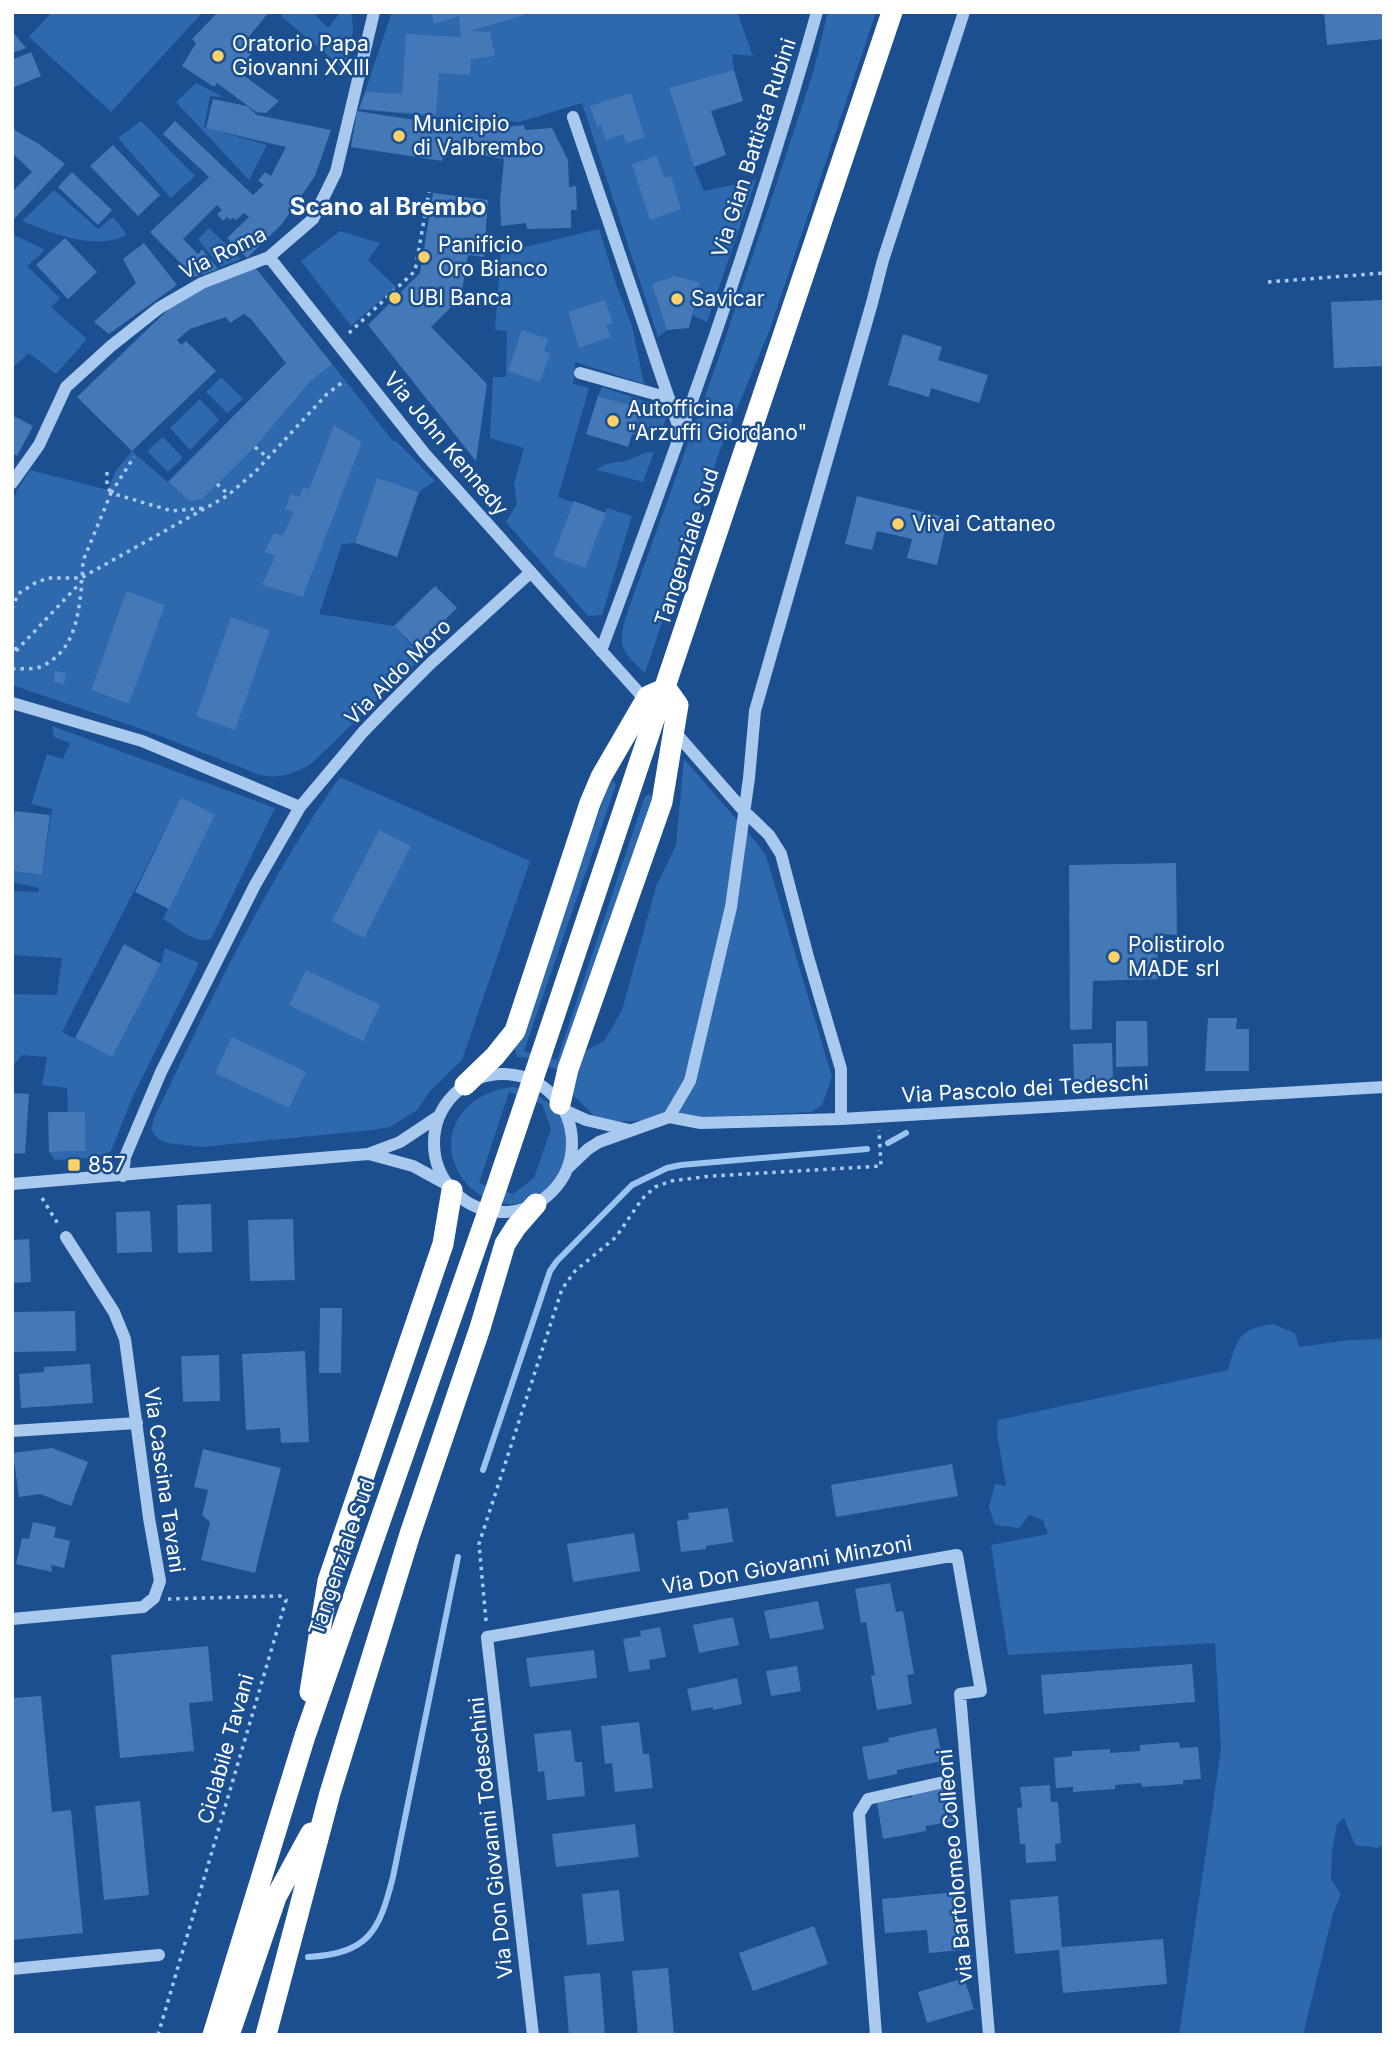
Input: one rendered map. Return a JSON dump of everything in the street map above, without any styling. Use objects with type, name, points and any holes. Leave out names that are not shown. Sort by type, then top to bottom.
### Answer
[{"type":"highway","name":"Tangenziale Sud","points":[[213,2035],[305,1736],[527,1099],[892,12]]},
{"type":"highway","points":[[465,1085],[495,1056],[515,1031],[601,777],[648,696],[666,688],[678,705],[662,802],[557,1101]]},
{"type":"highway","points":[[305,1736],[328,1581],[443,1244],[452,1190]]},
{"type":"highway","points":[[266,2035],[330,1793],[406,1547],[480,1328],[505,1244],[536,1204]]},
{"type":"highway","points":[[229,2035],[276,1897],[330,1793]]},
{"type":"street","name":"Via Roma","points":[[12,483],[39,445],[66,387],[111,345],[159,308],[202,283],[269,257],[313,219],[336,172],[374,12]]},
{"type":"street","name":"Via Gian Battista Rubini","points":[[601,651],[681,434],[789,109],[817,12]]},
{"type":"street","points":[[369,1154],[413,1166],[482,1209],[515,1211],[536,1204],[553,1191],[567,1169],[592,1145],[669,1117],[690,1081],[731,907],[749,778],[755,711],[873,303],[883,260],[964,12]]},
{"type":"street","points":[[573,117],[681,434]]},
{"type":"street","name":"Via John Kennedy","points":[[269,257],[425,454],[743,810],[769,835],[781,854],[841,1069],[841,1119]]},
{"type":"street","points":[[580,373],[669,398]]},
{"type":"street","name":"Via Aldo Moro","points":[[123,1176],[125,1157],[160,1072],[267,862],[300,807],[363,732],[430,664],[531,572]]},
{"type":"street","points":[[12,703],[142,741],[300,807]]},
{"type":"street","points":[[452,1190],[435,1157],[435,1130],[439,1116],[452,1096],[476,1079],[495,1074],[515,1074],[578,1117],[633,1130]]},
{"type":"street","name":"Via Pascolo dei Tedeschi","points":[[669,1117],[701,1123],[841,1119],[1384,1087]]},
{"type":"street","points":[[557,1101],[572,1139],[567,1169]]},
{"type":"street","points":[[12,1184],[369,1154],[400,1142],[439,1116]]},
{"type":"street","name":"Via Cascina Tavani","points":[[12,1619],[143,1607],[154,1598],[160,1581],[125,1339],[114,1312],[66,1237]]},
{"type":"street","points":[[12,1431],[138,1423]]},
{"type":"street","name":"Via Don Giovanni Minzoni","points":[[487,1637],[957,1555],[981,1691],[960,1694]]},
{"type":"street","name":"Via Don Giovanni Todeschini","points":[[487,1637],[533,2035]]},
{"type":"street","name":"via Bartolomeo Colleoni","points":[[960,1694],[989,2035]]},
{"type":"street","name":"via Bartolomeo Colleoni","points":[[876,2035],[859,1814],[868,1799],[944,1783]]},
{"type":"street","points":[[12,1969],[159,1955]]},
{"type":"path","points":[[337,343],[372,314],[415,271],[429,192]]},
{"type":"path","points":[[1268,282],[1384,273]]},
{"type":"path","points":[[14,653],[82,580],[242,485],[327,394],[344,381]]},
{"type":"path","points":[[255,447],[268,458]]},
{"type":"path","points":[[12,668],[38,667],[66,648],[78,618],[83,561],[111,493],[134,457]]},
{"type":"path","points":[[107,472],[107,486],[111,493],[172,511],[207,507]]},
{"type":"path","points":[[217,484],[229,495]]},
{"type":"path","points":[[12,609],[19,594],[35,583],[48,578],[82,580]]},
{"type":"path","points":[[12,639],[14,653]]},
{"type":"path","points":[[487,1637],[479,1544],[562,1289],[575,1270],[617,1237],[642,1199],[655,1187],[663,1184],[711,1175],[881,1166],[878,1116]]},
{"type":"path","points":[[38,1182],[41,1196],[66,1237]]},
{"type":"path","name":"Ciclabile Tavani","points":[[154,1598],[280,1596],[286,1600],[158,2035]]},
{"type":"shaded area","points":[[52,12],[203,12],[111,112],[29,37]]},
{"type":"shaded area","points":[[284,12],[313,12],[328,28],[341,12],[351,12],[353,26],[350,63],[344,69],[281,16]]},
{"type":"shaded area","points":[[392,12],[530,12],[516,18],[533,12],[737,12],[753,56],[732,54],[734,70],[669,89],[704,191],[756,180],[707,322],[692,315],[700,282],[675,276],[667,330],[658,337],[582,103],[519,122],[461,120],[359,109]]},
{"type":"shaded area","points":[[828,12],[876,12],[770,329],[720,450],[645,673],[624,650],[622,637],[625,619],[719,357],[813,73]]},
{"type":"shaded area","points":[[196,83],[223,97],[210,96],[204,127],[267,145],[249,180],[176,102]]},
{"type":"shaded area","points":[[141,121],[195,176],[171,198],[118,138]]},
{"type":"shaded area","points":[[54,190],[98,229],[113,217],[127,235],[114,240],[88,241],[74,239],[22,221]]},
{"type":"shaded area","points":[[209,228],[241,259],[220,267],[198,239]]},
{"type":"shaded area","points":[[599,229],[632,326],[644,384],[575,362],[573,384],[589,388],[558,497],[605,513],[607,508],[632,516],[602,615],[588,616],[506,522],[517,504],[514,484],[524,448],[490,438],[493,377],[506,377],[507,331],[495,330],[501,253]]},
{"type":"shaded area","points":[[340,231],[380,243],[368,260],[396,287],[351,326],[301,261]]},
{"type":"shaded area","points":[[12,234],[45,250],[27,266],[60,298],[51,307],[87,339],[56,374],[29,353],[12,368]]},
{"type":"shaded area","points":[[332,364],[393,441],[435,481],[419,492],[377,479],[355,543],[342,544],[319,614],[394,626],[422,657],[311,764],[278,776],[257,774],[150,732],[12,685],[12,504],[17,490],[30,470],[108,490],[115,472],[132,451],[189,501],[255,447],[310,382]],"holes":[[[334,425],[362,442],[303,597],[263,585],[275,556],[264,552],[274,533],[283,535],[293,512],[285,509],[290,494],[299,497],[303,487],[309,489]],[[126,591],[164,605],[129,704],[91,690]],[[231,617],[269,630],[197,716]]]},
{"type":"shaded area","points":[[221,377],[243,399],[227,413],[206,392]]},
{"type":"shaded area","points":[[602,387],[669,409],[662,430],[652,432],[642,439],[632,434],[640,408],[598,396]]},
{"type":"shaded area","points":[[200,399],[219,420],[190,450],[170,428]]},
{"type":"shaded area","points":[[163,437],[183,458],[168,472],[147,451]]},
{"type":"shaded area","points":[[654,452],[643,482],[597,470],[610,463]]},
{"type":"shaded area","points":[[52,726],[275,808],[211,939],[205,940],[192,937],[163,919],[214,815],[181,799],[62,1032],[112,1057],[161,964],[165,948],[199,963],[133,1096],[111,1151],[94,1158],[54,1160],[49,1152],[86,1151],[85,1112],[68,1112],[67,1088],[42,1085],[47,1057],[22,1055],[12,1067],[12,994],[57,995],[62,958],[12,955],[12,891],[38,892],[39,888],[12,882],[12,871],[42,875],[52,809],[31,804],[47,754],[63,759],[70,743],[54,737]]},
{"type":"shaded area","points":[[684,759],[766,856],[832,1077],[822,1105],[811,1112],[612,1122],[593,1115],[573,1095],[581,1053],[604,1041],[622,1010],[656,887],[676,845]]},
{"type":"shaded area","points":[[340,777],[530,861],[462,1060],[431,1090],[417,1110],[390,1127],[201,1147],[167,1143],[158,1139],[151,1129],[154,1118],[218,987],[287,859]]},
{"type":"shaded area","points":[[610,781],[616,785],[524,1051],[557,1060],[645,796],[650,794],[652,798],[558,1069],[555,1069],[528,1058],[517,1057],[515,1049]]},
{"type":"shaded area","points":[[513,1087],[540,1097],[558,1114],[567,1134],[567,1156],[560,1176],[546,1192],[527,1202],[502,1203],[480,1195],[462,1178],[454,1162],[451,1146],[459,1117],[481,1097],[496,1090]],"holes":[[[509,1092],[542,1104],[551,1129],[534,1178],[513,1194],[479,1183]]]},
{"type":"shaded area","points":[[1273,1324],[1295,1333],[1299,1347],[1380,1339],[1384,1335],[1384,1844],[1378,1848],[1355,1845],[1344,1818],[1337,1824],[1331,1879],[1341,1894],[1333,1913],[1303,2035],[1179,2035],[1221,1749],[1215,1643],[1008,1655],[991,1545],[1048,1534],[1043,1520],[1029,1515],[1019,1528],[995,1525],[989,1507],[995,1484],[1006,1486],[997,1433],[998,1420],[1228,1370],[1241,1337],[1252,1329]]},
{"type":"building","name":"Oratorio Papa Giovanni XXIII","points":[[218,12],[269,12],[248,38],[257,46],[237,71],[279,101],[266,113],[256,112],[217,83],[214,87],[182,66],[196,43],[192,39]]},
{"type":"building","points":[[431,12],[523,12],[525,15],[470,31],[490,32],[495,56],[471,59],[470,75],[439,73],[436,115],[359,109],[366,92],[402,94],[406,34],[461,37],[459,16],[434,24]]},
{"type":"building","points":[[1324,12],[1384,12],[1384,39],[1327,45]]},
{"type":"building","points":[[12,31],[26,48],[12,53]]},
{"type":"building","points":[[31,52],[41,76],[12,88],[12,60]]},
{"type":"building","points":[[734,70],[743,101],[711,111],[726,155],[694,167],[669,88]]},
{"type":"building","points":[[631,93],[645,137],[626,143],[623,134],[606,140],[601,125],[597,127],[590,106]]},
{"type":"building","points":[[213,99],[247,106],[257,115],[331,130],[315,176],[282,224],[247,258],[227,238],[249,217],[244,213],[236,220],[227,217],[223,221],[217,214],[222,210],[217,205],[183,239],[198,254],[202,249],[218,269],[194,277],[150,232],[209,177],[163,134],[175,121],[253,195],[264,185],[258,181],[265,172],[271,176],[286,147],[206,128]]},
{"type":"building","points":[[357,111],[486,131],[485,125],[506,124],[506,127],[524,125],[525,130],[552,128],[568,160],[569,187],[576,186],[577,210],[571,210],[571,228],[527,229],[526,223],[501,226],[500,201],[504,159],[444,149],[442,161],[351,147]]},
{"type":"building","points":[[12,125],[16,131],[65,164],[14,219],[12,192],[32,172],[12,153]]},
{"type":"building","points":[[113,145],[160,195],[138,216],[90,166]]},
{"type":"building","points":[[657,156],[664,178],[671,176],[681,209],[650,220],[632,164]]},
{"type":"building","points":[[72,172],[112,210],[98,225],[58,187]]},
{"type":"building","points":[[433,193],[488,200],[484,257],[468,255],[461,297],[431,327],[487,384],[476,461],[368,325],[420,273]]},
{"type":"building","points":[[65,238],[97,272],[68,299],[36,265]]},
{"type":"building","points":[[144,243],[177,285],[109,334],[94,322],[136,283],[123,259]]},
{"type":"building","points":[[255,267],[332,364],[310,382],[255,447],[201,500],[189,501],[168,482],[286,363],[251,319],[244,314],[230,323],[226,317],[190,329],[177,340],[181,345],[186,341],[216,371],[132,451],[77,397],[179,299]]},
{"type":"building","name":"Savicar","points":[[675,276],[700,282],[689,328],[667,330],[652,284]]},
{"type":"building","points":[[605,300],[613,323],[606,325],[611,337],[579,348],[568,312]]},
{"type":"building","points":[[1384,300],[1384,366],[1334,368],[1331,302]]},
{"type":"building","points":[[522,330],[548,339],[544,351],[550,353],[540,382],[508,371]]},
{"type":"building","points":[[903,334],[942,347],[938,360],[988,375],[979,403],[931,388],[929,397],[888,385]]},
{"type":"building","name":"Autofficina \"Arzuffi Giordano\"","points":[[598,396],[640,408],[628,447],[586,434]]},
{"type":"building","points":[[12,415],[33,426],[17,456],[12,453]]},
{"type":"building","points":[[334,425],[362,442],[303,597],[262,585],[275,556],[264,552],[274,533],[283,535],[293,512],[285,509],[290,494],[299,497],[303,487],[309,489]]},
{"type":"building","points":[[377,478],[419,492],[397,557],[355,543]]},
{"type":"building","name":"Vivai Cattaneo","points":[[857,496],[948,518],[937,565],[907,558],[912,539],[877,531],[872,550],[845,544]]},
{"type":"building","points":[[574,501],[606,513],[585,568],[553,556]]},
{"type":"building","points":[[435,586],[457,608],[416,648],[394,626]]},
{"type":"building","points":[[126,591],[165,605],[129,704],[91,690]]},
{"type":"building","points":[[231,617],[270,630],[235,730],[196,716]]},
{"type":"building","points":[[55,671],[66,673],[64,684],[53,682]]},
{"type":"building","points":[[181,798],[215,815],[169,909],[135,892]]},
{"type":"building","points":[[15,811],[50,815],[42,875],[12,871]]},
{"type":"building","points":[[379,830],[411,846],[364,938],[332,921]]},
{"type":"building","name":"Polistirolo MADE srl","points":[[1176,863],[1177,935],[1157,934],[1158,979],[1093,981],[1092,1029],[1070,1030],[1069,865]]},
{"type":"building","points":[[124,944],[161,964],[112,1057],[75,1038]]},
{"type":"building","points":[[306,970],[380,1005],[363,1041],[289,1005]]},
{"type":"building","points":[[1208,1018],[1237,1018],[1236,1029],[1249,1029],[1249,1071],[1205,1071]]},
{"type":"building","points":[[1116,1021],[1147,1021],[1148,1066],[1116,1067]]},
{"type":"building","points":[[232,1037],[306,1072],[289,1108],[215,1073]]},
{"type":"building","points":[[1112,1043],[1113,1080],[1074,1081],[1073,1044]]},
{"type":"building","points":[[12,1093],[29,1094],[25,1154],[12,1153]]},
{"type":"building","points":[[48,1112],[85,1112],[86,1151],[49,1152]]},
{"type":"building","points":[[211,1204],[212,1252],[178,1253],[177,1205]]},
{"type":"building","points":[[150,1211],[152,1252],[117,1253],[116,1212]]},
{"type":"building","points":[[293,1219],[295,1280],[250,1281],[248,1220]]},
{"type":"building","points":[[29,1239],[31,1282],[12,1283],[12,1240]]},
{"type":"building","points":[[320,1308],[342,1308],[341,1373],[319,1373]]},
{"type":"building","points":[[75,1311],[76,1351],[12,1352],[12,1312]]},
{"type":"building","points":[[305,1351],[309,1442],[281,1443],[280,1428],[246,1430],[242,1354]]},
{"type":"building","points":[[219,1355],[220,1401],[183,1402],[181,1356]]},
{"type":"building","points":[[90,1364],[93,1403],[21,1408],[19,1374],[44,1372],[44,1367]]},
{"type":"building","points":[[52,1448],[88,1462],[71,1506],[40,1494],[19,1497],[13,1453]]},
{"type":"building","points":[[203,1449],[281,1468],[255,1573],[201,1560],[210,1522],[202,1515],[208,1490],[194,1487]]},
{"type":"building","points":[[952,1464],[958,1496],[836,1517],[831,1485]]},
{"type":"building","points":[[728,1508],[733,1542],[681,1552],[677,1521],[689,1519],[688,1513]]},
{"type":"building","points":[[33,1522],[56,1527],[54,1537],[70,1541],[64,1568],[51,1565],[52,1572],[16,1564],[22,1538],[29,1539]]},
{"type":"building","points":[[634,1533],[640,1571],[573,1582],[567,1544]]},
{"type":"building","points":[[890,1583],[896,1612],[903,1611],[914,1674],[907,1675],[912,1704],[877,1710],[871,1676],[875,1675],[866,1622],[861,1623],[855,1589]]},
{"type":"building","points":[[818,1601],[824,1629],[770,1639],[764,1611]]},
{"type":"building","points":[[733,1617],[739,1645],[699,1653],[693,1625]]},
{"type":"building","points":[[660,1627],[666,1657],[649,1660],[650,1669],[629,1672],[623,1639],[641,1636],[640,1631]]},
{"type":"building","points":[[208,1646],[213,1701],[189,1703],[194,1751],[120,1758],[111,1655]]},
{"type":"building","points":[[594,1650],[597,1678],[530,1687],[526,1658]]},
{"type":"building","points":[[1192,1664],[1195,1702],[1044,1714],[1041,1675]]},
{"type":"building","points":[[797,1666],[801,1691],[771,1696],[766,1671]]},
{"type":"building","points":[[737,1678],[742,1704],[692,1711],[687,1689]]},
{"type":"building","points":[[41,1696],[52,1812],[71,1810],[83,1933],[12,1940],[12,1698]]},
{"type":"building","points":[[639,1722],[643,1754],[649,1754],[653,1788],[615,1792],[612,1763],[605,1764],[601,1726]]},
{"type":"building","points":[[936,1728],[943,1761],[897,1770],[897,1774],[868,1780],[862,1747],[889,1742],[888,1738]]},
{"type":"building","points":[[571,1730],[575,1762],[582,1762],[585,1796],[547,1800],[544,1771],[538,1772],[534,1734]]},
{"type":"building","points":[[1179,1742],[1180,1748],[1198,1747],[1201,1779],[1183,1780],[1183,1784],[1142,1787],[1141,1783],[1115,1785],[1115,1789],[1073,1792],[1073,1787],[1056,1788],[1054,1758],[1072,1756],[1072,1751],[1140,1751],[1140,1745]]},
{"type":"building","points":[[1050,1785],[1051,1802],[1058,1802],[1061,1843],[1055,1844],[1056,1861],[1026,1863],[1025,1844],[1020,1844],[1017,1808],[1022,1807],[1020,1787]]},
{"type":"building","points":[[948,1786],[954,1821],[926,1826],[926,1831],[883,1839],[877,1803],[912,1797],[911,1793]]},
{"type":"building","points":[[140,1801],[149,1895],[104,1900],[95,1806]]},
{"type":"building","points":[[635,1824],[639,1857],[556,1867],[552,1834]]},
{"type":"building","points":[[619,1890],[624,1941],[587,1945],[582,1894]]},
{"type":"building","points":[[956,1892],[962,1950],[929,1953],[927,1930],[885,1933],[882,1899]]},
{"type":"building","points":[[1058,1896],[1062,1947],[1163,1939],[1167,1984],[1063,1993],[1059,1950],[1015,1954],[1010,1900]]},
{"type":"building","points":[[814,1926],[828,1964],[753,1991],[739,1953]]},
{"type":"building","points":[[668,1968],[674,2035],[638,2035],[632,1971]]},
{"type":"building","points":[[600,1973],[605,2035],[569,2035],[564,1976]]},
{"type":"building","points":[[964,1978],[974,2009],[927,2023],[918,1992]]},
{"type":"waterway","points":[[888,1143],[906,1133]]},
{"type":"waterway","points":[[483,1470],[550,1271],[632,1185],[667,1168],[681,1165],[867,1149]]},
{"type":"waterway","points":[[308,1957],[345,1951],[358,1944],[368,1936],[382,1912],[393,1877],[458,1557]]},
{"type":"place","name":"Oratorio Papa Giovanni XXIII","points":[[218,56]]},
{"type":"place","name":"Municipio di Valbrembo","points":[[399,136]]},
{"type":"place","name":"Panificio Oro Bianco","points":[[424,257]]},
{"type":"place","name":"UBI Banca","points":[[395,298]]},
{"type":"place","name":"Savicar","points":[[677,299]]},
{"type":"place","name":"Autofficina \"Arzuffi Giordano\"","points":[[613,421]]},
{"type":"place","name":"Vivai Cattaneo","points":[[898,524]]},
{"type":"place","name":"Polistirolo MADE srl","points":[[1114,957]]},
{"type":"place","name":"857","points":[[74,1165]]},
{"type":"district","name":"Scano al Brembo","points":[[388,207]]}]
